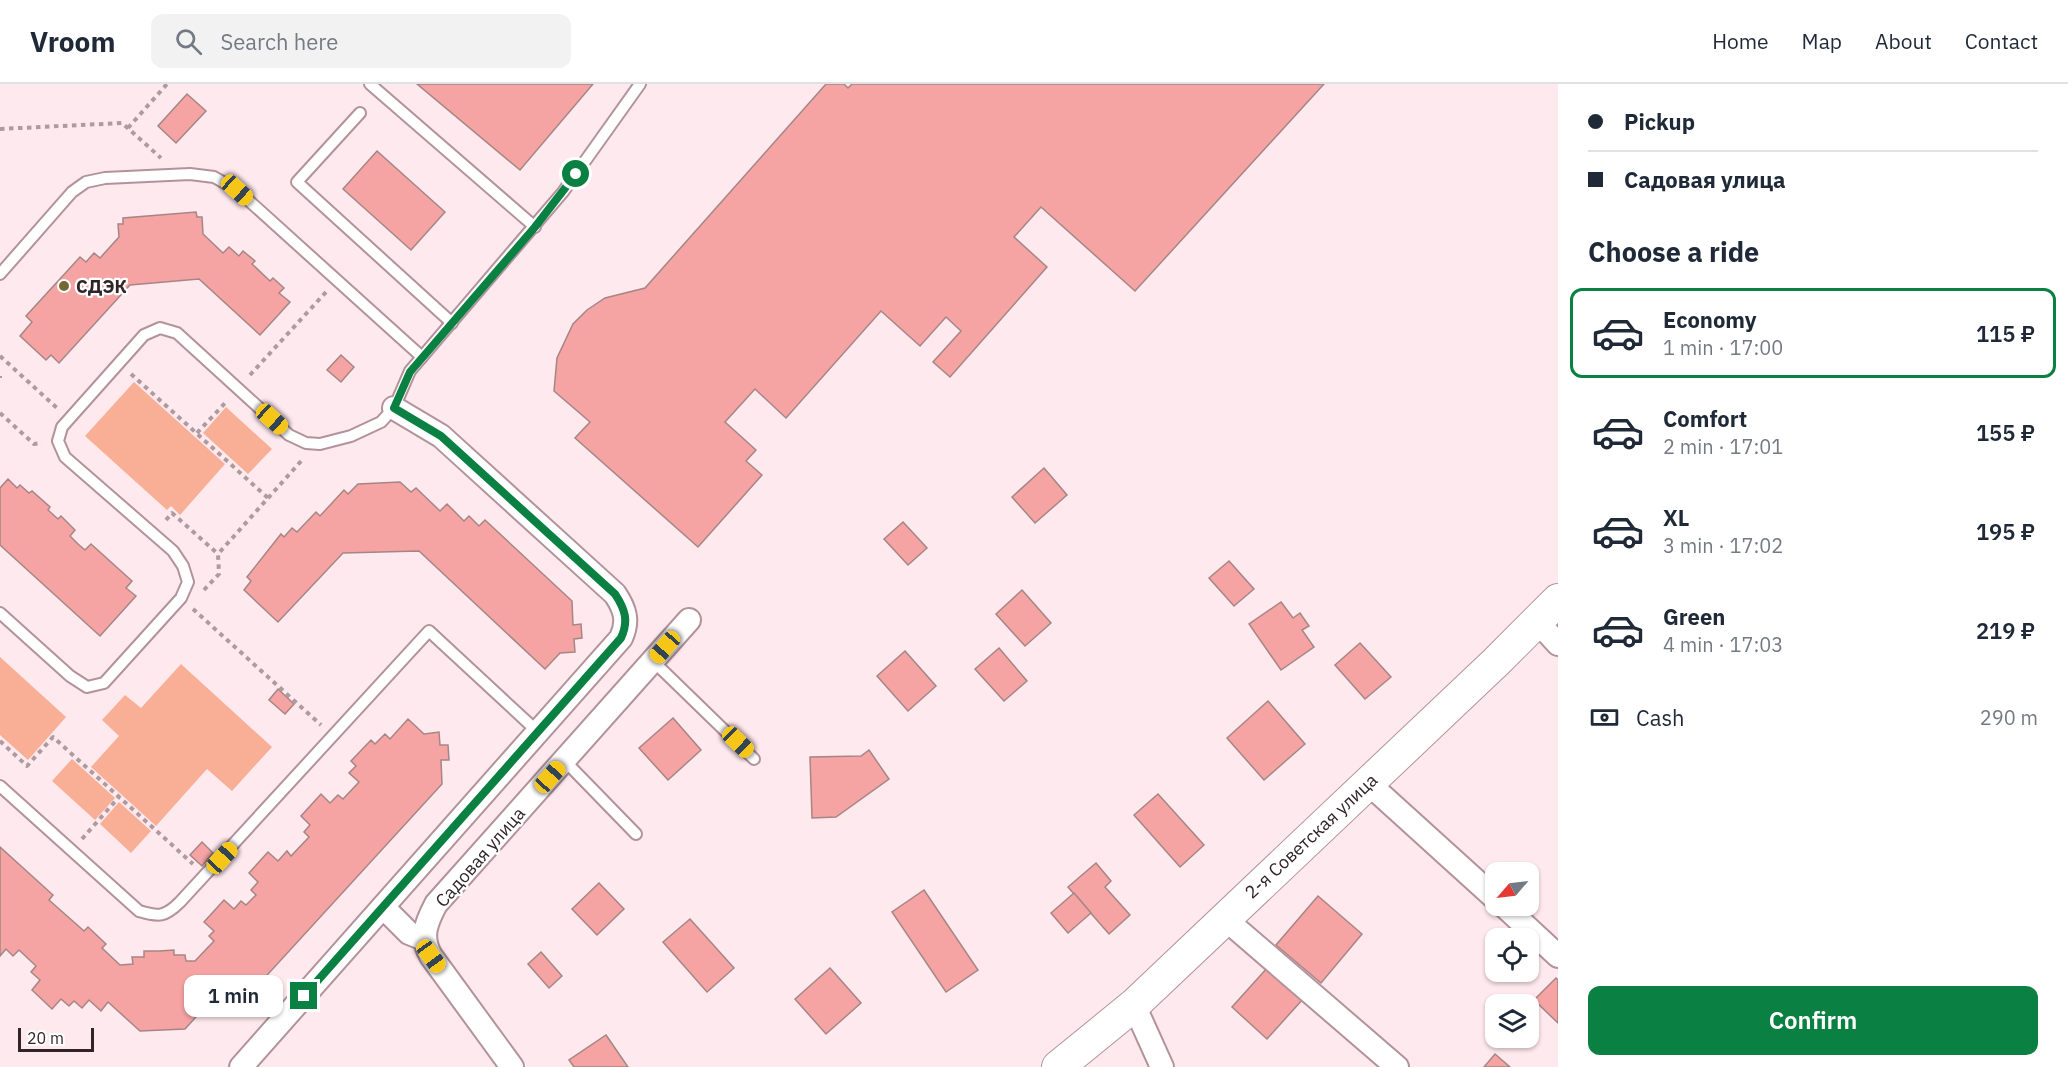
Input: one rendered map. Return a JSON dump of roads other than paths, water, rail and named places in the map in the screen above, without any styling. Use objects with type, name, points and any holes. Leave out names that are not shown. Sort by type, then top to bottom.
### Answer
[{"type":"street","points":[[241,1067],[621,638],[626,627],[626,614],[615,594],[441,436],[394,408]]},
{"type":"street","points":[[1547,610],[1558,644]]},
{"type":"street","name":"2-я Советская улица","points":[[1058,1067],[1134,1005],[1547,610]]},
{"type":"street","name":"Садовая улица","points":[[424,939],[427,921],[436,904],[689,620]]},
{"type":"street","points":[[1368,783],[1485,889]]},
{"type":"street","points":[[383,907],[409,933],[424,939],[431,956],[512,1067]]},
{"type":"street","points":[[1514,916],[1558,956]]},
{"type":"street","points":[[1224,918],[1397,1067]]},
{"type":"street","points":[[1134,1005],[1162,1067]]},
{"type":"lane","points":[[370,84],[535,227]]},
{"type":"lane","points":[[0,613],[70,676],[87,687],[104,683],[185,602],[188,582],[183,566],[173,551],[65,457],[58,441],[62,427],[144,335],[160,328],[177,333],[289,435],[306,443],[323,443],[351,436],[381,422],[394,408],[403,384],[422,357],[563,192],[640,84]]},
{"type":"lane","points":[[360,113],[297,182],[452,323]]},
{"type":"lane","points":[[0,274],[72,192],[86,182],[105,178],[189,174],[214,177],[237,190],[422,357]]},
{"type":"lane","points":[[0,786],[139,911],[155,916],[169,913],[206,875],[429,631],[538,732]]},
{"type":"lane","points":[[653,661],[754,759]]},
{"type":"lane","points":[[565,761],[636,834]]},
{"type":"place","name":"СДЭК","points":[[64,286]]}]
